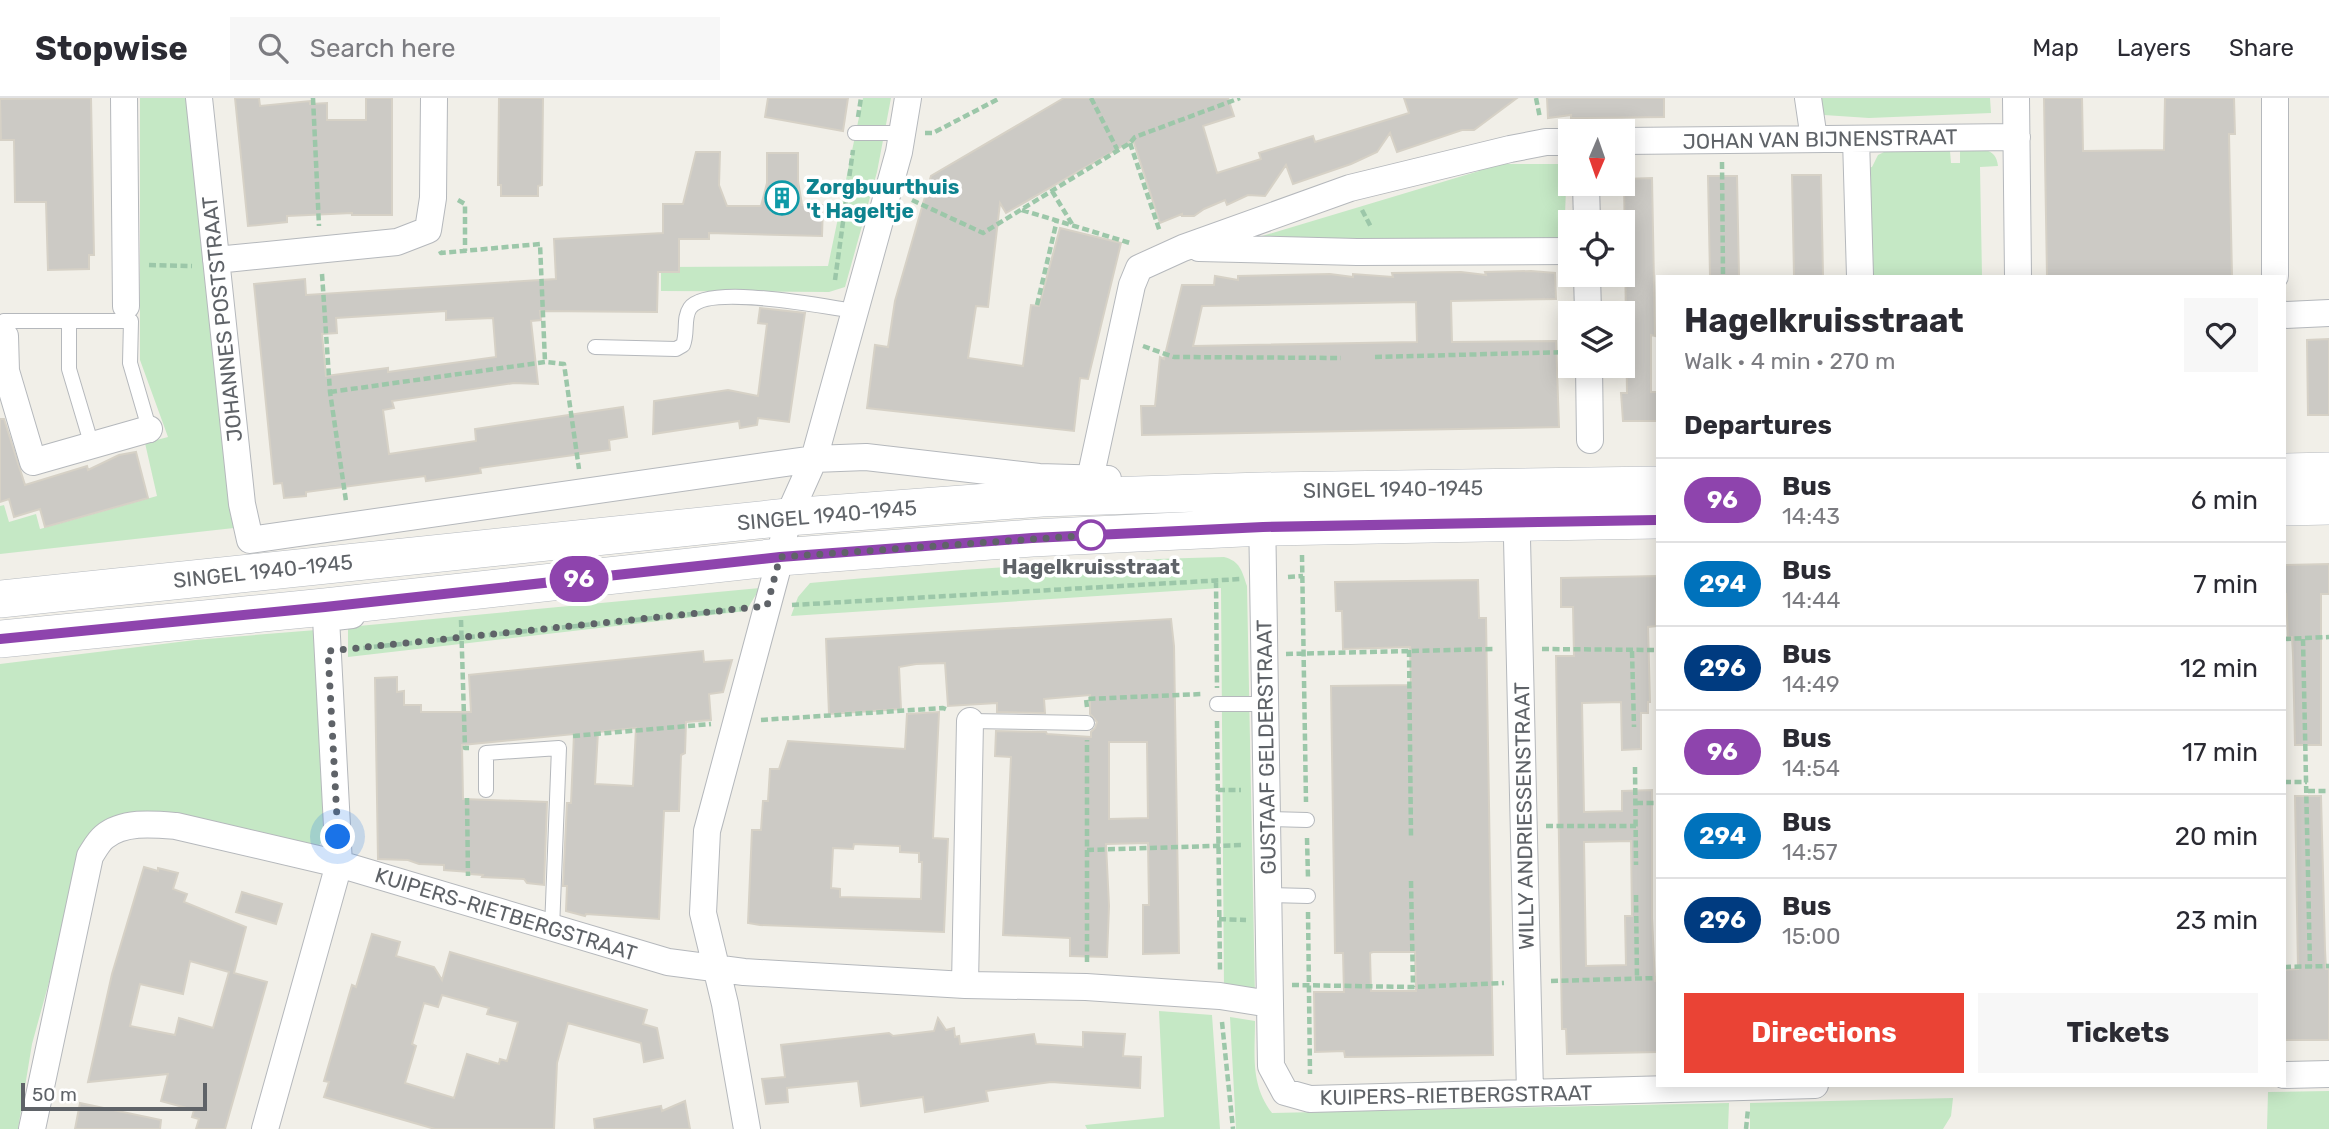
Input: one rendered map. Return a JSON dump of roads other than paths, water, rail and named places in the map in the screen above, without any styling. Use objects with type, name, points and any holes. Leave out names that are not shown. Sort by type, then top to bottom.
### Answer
[{"type":"main road","name":"SINGEL 1940-1945","points":[[0,598],[788,517],[1042,498],[1262,491],[1656,485]]},
{"type":"main road","points":[[2286,507],[2329,506]]},
{"type":"main road","name":"SINGEL 1940-1945","points":[[0,639],[778,565],[1032,538],[1263,536],[1656,520]]},
{"type":"street","points":[[124,98],[126,306]]},
{"type":"street","name":"JOHANNES POSTSTRAAT","points":[[199,98],[242,504],[250,540]]},
{"type":"street","points":[[217,263],[397,242],[428,230],[433,198],[434,98]]},
{"type":"street","points":[[747,1129],[724,1004],[703,913],[707,831],[778,565],[788,517],[814,459],[843,309],[888,189],[899,152],[908,98]]},
{"type":"street","points":[[1808,98],[1814,139]]},
{"type":"street","points":[[2016,98],[2018,275]]},
{"type":"street","points":[[2275,98],[2275,275]]},
{"type":"street","name":"JOHAN VAN BIJNENSTRAAT","points":[[1635,141],[2017,137]]},
{"type":"street","points":[[1856,139],[1860,275]]},
{"type":"street","points":[[1090,480],[1132,285],[1139,268],[1175,252],[1350,188],[1510,149],[1558,142]]},
{"type":"street","points":[[1175,252],[1558,251]]},
{"type":"street","points":[[2286,315],[2329,313]]},
{"type":"street","points":[[2,336],[6,371],[33,462],[151,434]]},
{"type":"street","points":[[1589,378],[1590,440]]},
{"type":"street","name":"SINGEL 1940-1945","points":[[250,540],[814,459],[866,457],[1039,477],[1090,480],[1656,468]]},
{"type":"street","name":"GUSTAAF GELDERSTRAAT","points":[[1262,491],[1270,994]]},
{"type":"street","points":[[2286,524],[2329,523]]},
{"type":"street","name":"SINGEL 1940-1945","points":[[1263,536],[1517,539],[1656,536]]},
{"type":"street","name":"WILLY ANDRIESSENSTRAAT","points":[[1517,539],[1530,1093]]},
{"type":"street","name":"SINGEL 1940-1945","points":[[339,864],[326,618],[778,565]]},
{"type":"street","points":[[965,985],[970,721]]},
{"type":"street","name":"KUIPERS-RIETBERGSTRAAT","points":[[32,1129],[90,856],[104,837],[125,826],[151,824],[176,826],[339,864],[668,962],[744,972],[965,985],[1086,987],[1220,996],[1270,994],[1271,1066],[1285,1092],[1310,1099],[1719,1087]]},
{"type":"street","points":[[265,1129],[339,864]]},
{"type":"street","points":[[2286,1075],[2329,1074]]},
{"type":"lane","points":[[855,133],[902,133]]},
{"type":"lane","points":[[595,347],[676,349],[683,345],[687,336],[687,315],[691,306],[704,299],[748,296],[843,309]]},
{"type":"lane","points":[[2,336],[4,321],[131,321],[130,363],[151,434]]},
{"type":"lane","points":[[69,321],[69,369],[92,446]]},
{"type":"lane","points":[[1217,699],[1265,704]]},
{"type":"lane","points":[[970,721],[1087,723]]},
{"type":"lane","points":[[486,790],[486,753],[559,748],[552,929]]},
{"type":"lane","points":[[1268,832],[1307,820]]},
{"type":"lane","points":[[1269,895],[1308,896]]},
{"type":"place","name":"Zorgbuurthuis 't Hageltje","points":[[782,198]]},
{"type":"place","name":"Hagelkruisstraat","points":[[1091,535]]}]
